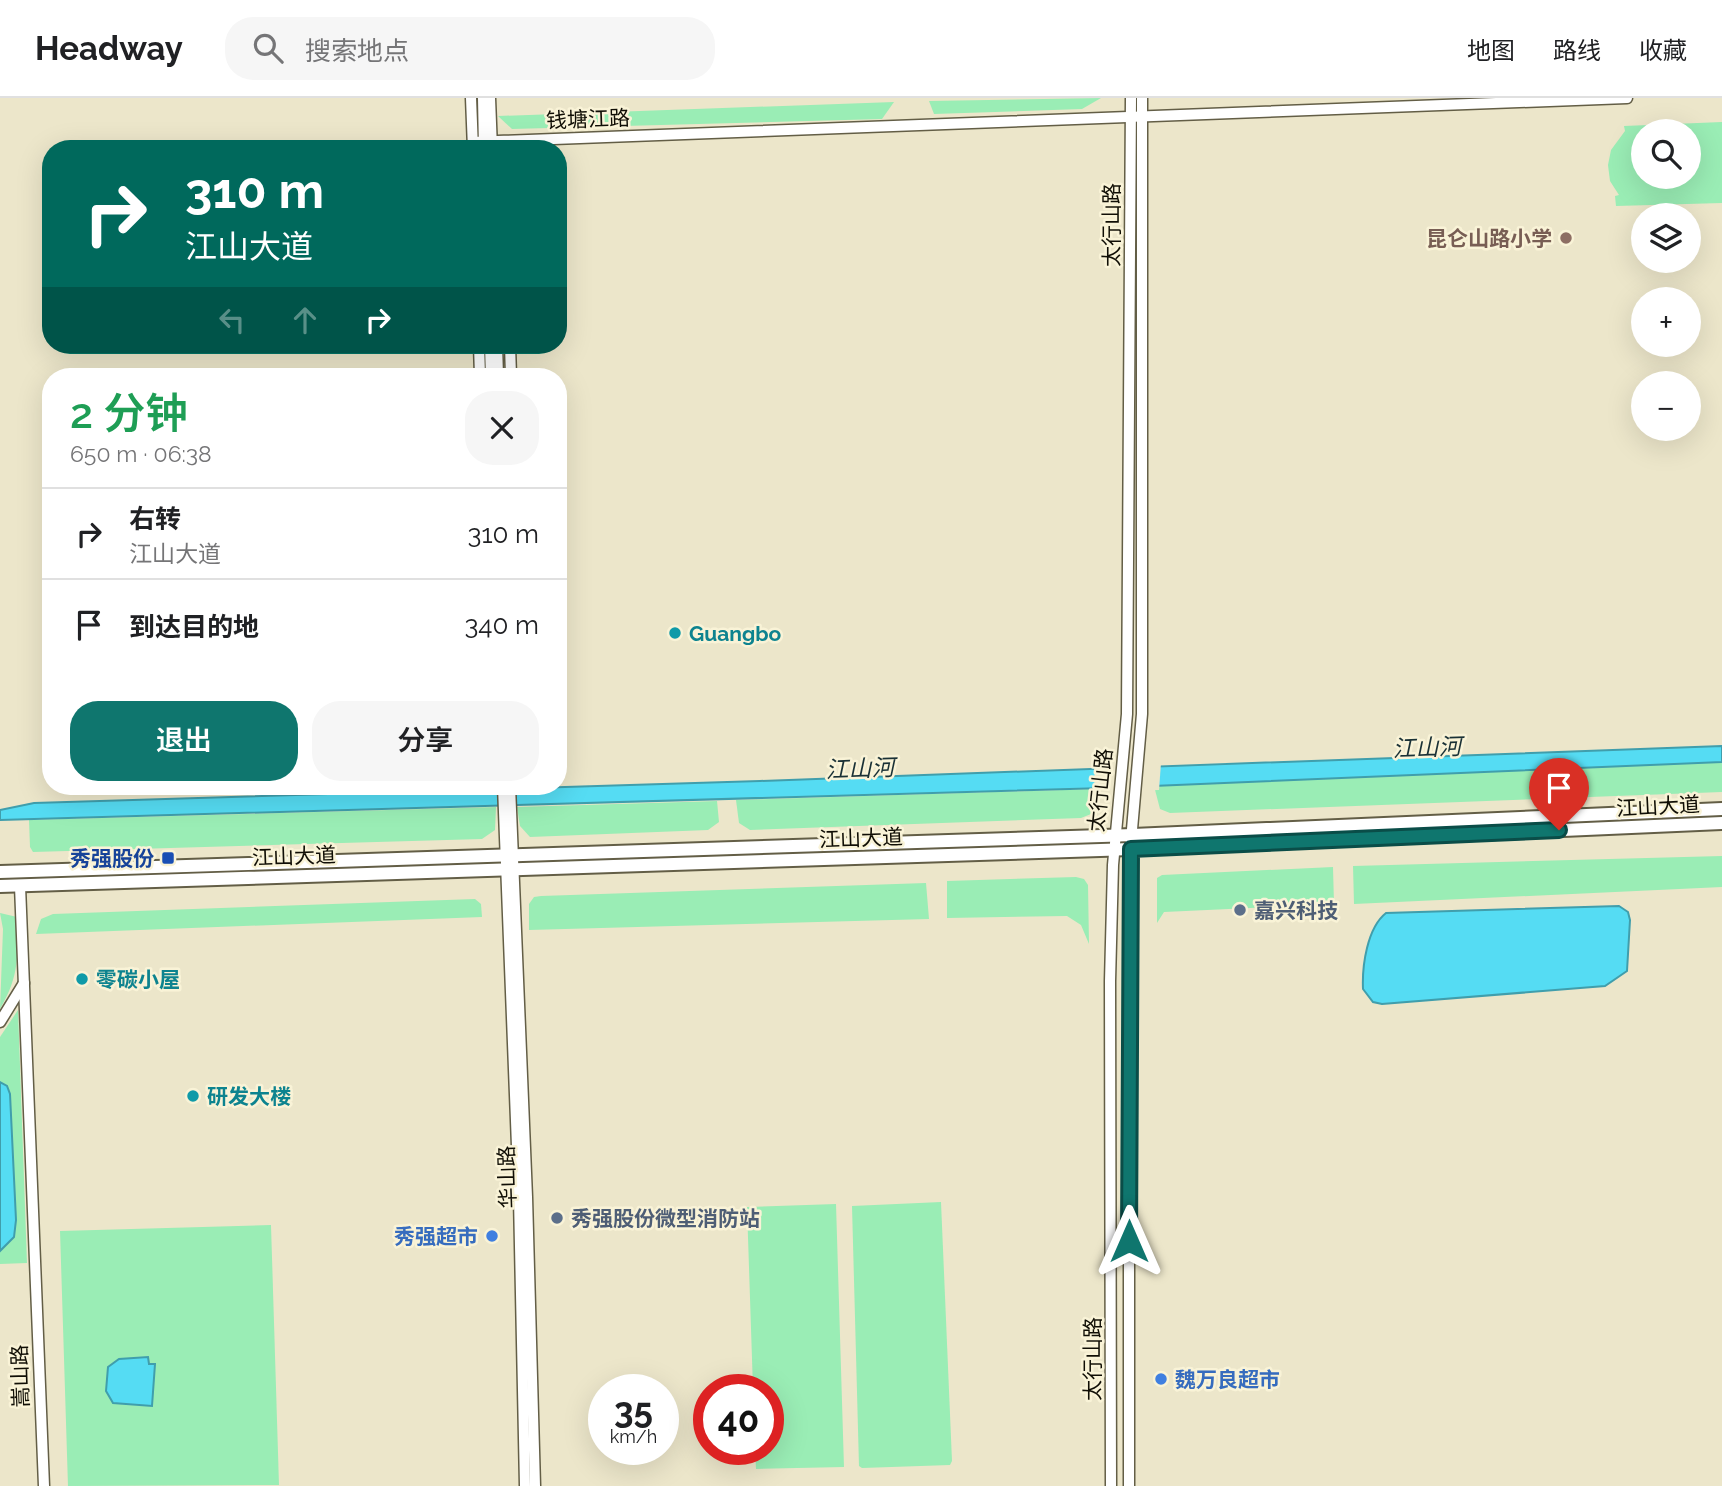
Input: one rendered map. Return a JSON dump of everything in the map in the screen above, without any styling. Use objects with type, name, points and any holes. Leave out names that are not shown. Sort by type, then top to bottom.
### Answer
[{"type":"main road","name":"江山大道","points":[[0,886],[509,861],[1722,809]]},
{"type":"main road","name":"江山大道","points":[[0,872],[1114,850],[1722,823]]},
{"type":"street","points":[[471,98],[473,140]]},
{"type":"street","points":[[483,98],[487,140]]},
{"type":"street","points":[[488,140],[490,98]]},
{"type":"street","name":"太行山路","points":[[1111,1486],[1110,981],[1114,850],[1124,751],[1130,566],[1131,98]]},
{"type":"street","name":"太行山路","points":[[1129,1486],[1131,849],[1140,751],[1142,98]]},
{"type":"street","name":"钱塘江路","points":[[567,142],[1628,98]]},
{"type":"street","points":[[504,795],[508,821]]},
{"type":"street","points":[[509,795],[509,861]]},
{"type":"street","name":"华山路","points":[[509,861],[525,1486]]},
{"type":"street","name":"华山路","points":[[509,861],[527,1198],[535,1486]]},
{"type":"street","name":"嵩山路","points":[[20,886],[44,1486]]},
{"type":"street","points":[[0,1022],[24,983]]},
{"type":"green space","points":[[1101,98],[1082,109],[934,114],[929,101]]},
{"type":"green space","points":[[894,102],[882,119],[512,129],[498,116]]},
{"type":"green space","points":[[1722,122],[1722,203],[1631,203],[1631,206],[1616,206],[1615,196],[1619,195],[1610,181],[1608,165],[1611,150],[1625,131],[1624,126],[1631,126],[1631,189],[1701,189],[1701,123]]},
{"type":"green space","points":[[1722,762],[1722,792],[1170,813],[1160,809],[1154,786]]},
{"type":"green space","points":[[1094,789],[1091,814],[1081,818],[750,830],[739,823],[736,800]]},
{"type":"green space","points":[[717,801],[719,822],[708,830],[530,837],[520,826],[517,807]]},
{"type":"green space","points":[[496,807],[495,830],[482,839],[33,852],[30,847],[29,820]]},
{"type":"green space","points":[[1722,856],[1722,887],[1354,904],[1353,866]]},
{"type":"green space","points":[[1333,867],[1334,904],[1164,912],[1157,923],[1157,878],[1162,875]]},
{"type":"green space","points":[[1076,877],[1084,879],[1088,885],[1089,944],[1081,925],[1067,916],[947,918],[947,881]]},
{"type":"green space","points":[[926,883],[929,919],[529,930],[529,904],[534,897],[541,896]]},
{"type":"green space","points":[[475,899],[481,904],[482,917],[36,934],[41,919],[53,914]]},
{"type":"green space","points":[[0,913],[17,917],[18,943],[11,986],[0,1009],[3,929]]},
{"type":"green space","points":[[18,1010],[27,1263],[0,1264],[0,1037]]},
{"type":"green space","points":[[941,1202],[952,1461],[950,1465],[862,1468],[859,1466],[852,1206]]},
{"type":"green space","points":[[836,1204],[844,1467],[756,1469],[756,1465],[784,1465],[784,1374],[753,1374],[747,1207]]},
{"type":"green space","points":[[271,1225],[279,1485],[68,1486],[60,1231]]},
{"type":"water","points":[[1722,746],[1722,762],[1105,788],[0,820],[0,810],[34,803],[298,795],[567,795],[567,787]]},
{"type":"water","points":[[1619,906],[1628,912],[1630,920],[1627,971],[1605,986],[1382,1004],[1373,1002],[1363,989],[1370,938],[1386,913]]},
{"type":"water","points":[[0,1082],[7,1086],[10,1094],[16,1220],[14,1237],[0,1251]]},
{"type":"water","points":[[148,1357],[149,1364],[155,1364],[152,1406],[113,1403],[106,1391],[108,1367],[119,1359]]},
{"type":"pier","points":[[1161,763],[1159,790],[1094,792],[1095,765]]},
{"type":"place","name":"昆仑山路小学","points":[[1566,238]]},
{"type":"place","name":"Guangbo","points":[[675,633]]},
{"type":"place","name":"秀强股份","points":[[168,858]]},
{"type":"place","name":"嘉兴科技","points":[[1240,910]]},
{"type":"place","name":"零碳小屋","points":[[82,979]]},
{"type":"place","name":"研发大楼","points":[[193,1096]]},
{"type":"place","name":"秀强股份微型消防站","points":[[557,1218]]},
{"type":"place","name":"秀强超市","points":[[492,1236]]},
{"type":"place","name":"魏万良超市","points":[[1161,1379]]},
{"type":"route","points":[[1129,1241],[1131,849],[1559,830]]},
{"type":"water label","name":"江山河","points":[[1427,747]]},
{"type":"water label","name":"江山河","points":[[860,768]]}]
